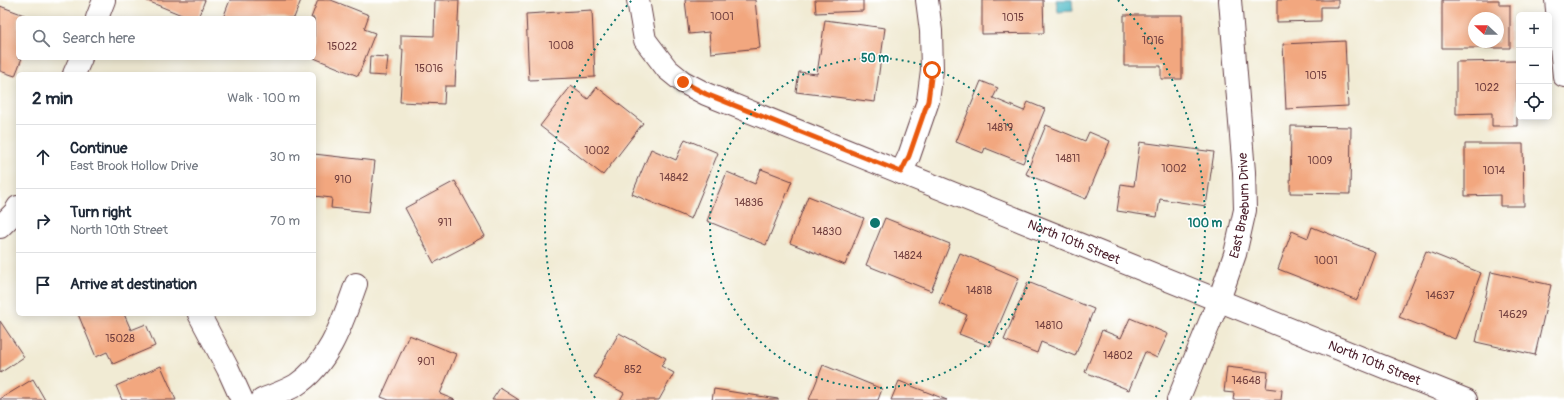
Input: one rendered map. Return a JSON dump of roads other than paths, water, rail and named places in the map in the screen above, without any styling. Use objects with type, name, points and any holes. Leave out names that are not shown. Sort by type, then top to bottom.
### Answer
[{"type":"street","points":[[98,16],[104,0]]},
{"type":"street","name":"North 10th Street","points":[[638,0],[645,40],[667,69],[683,82],[706,94],[1466,400]]},
{"type":"street","points":[[901,172],[909,156],[928,101],[932,70],[931,31],[927,0]]},
{"type":"street","name":"East Braeburn Drive","points":[[1178,400],[1219,300],[1235,254],[1245,210],[1244,172],[1230,0]]},
{"type":"street","points":[[1556,0],[1564,76]]},
{"type":"street","points":[[75,72],[80,60]]},
{"type":"street","points":[[0,227],[16,210]]},
{"type":"street","points":[[262,400],[296,384],[314,369],[331,344],[344,318],[356,284]]},
{"type":"street","points":[[200,316],[242,400]]},
{"type":"water","points":[[1056,0],[1072,0],[1073,11],[1058,12]]}]
